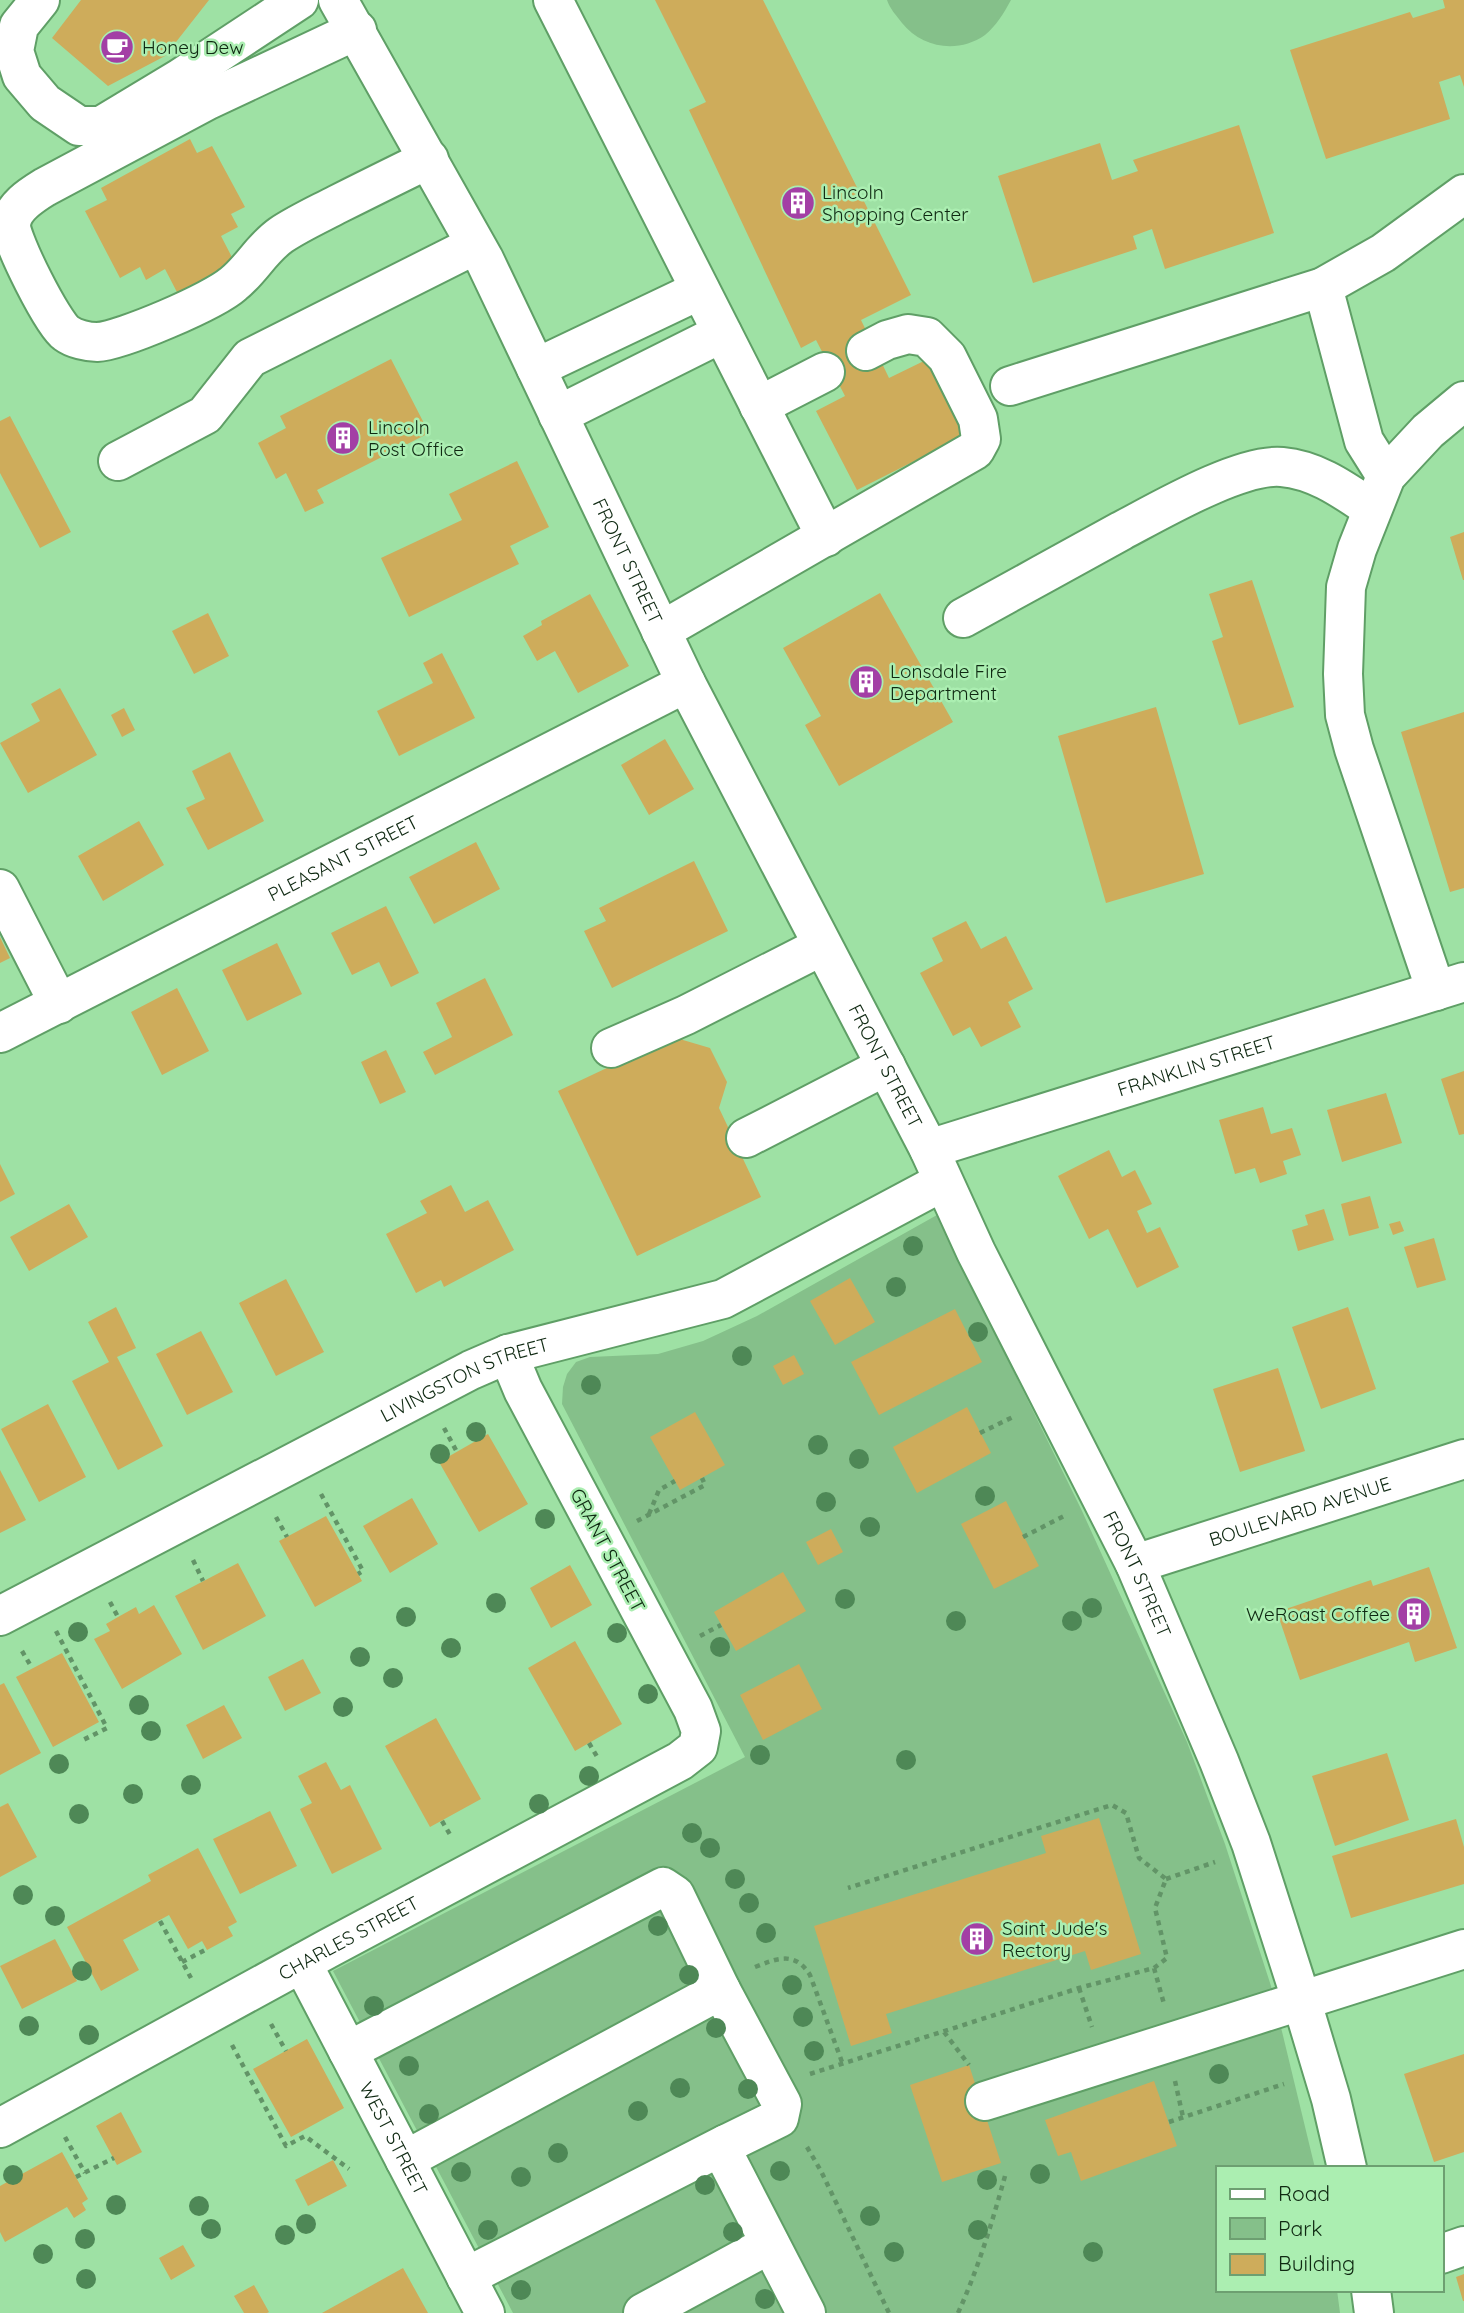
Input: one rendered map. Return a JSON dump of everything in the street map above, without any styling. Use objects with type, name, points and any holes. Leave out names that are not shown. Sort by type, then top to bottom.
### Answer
[{"type":"street","points":[[40,0],[19,26],[14,51],[22,76],[45,103],[79,126],[101,126],[134,108],[299,0]]},
{"type":"street","points":[[553,0],[825,537]]},
{"type":"street","points":[[347,15],[196,106],[45,187],[17,208],[11,224],[15,243],[55,322],[66,333],[95,342],[119,338],[206,301],[234,284],[259,253],[282,234],[429,159]]},
{"type":"street","name":"FRONT STREET","points":[[347,15],[475,245],[687,683],[886,1066],[1135,1564],[1251,1843],[1331,2099],[1347,2166]]},
{"type":"street","points":[[1010,386],[1322,288],[1382,253],[1464,194]]},
{"type":"street","points":[[118,461],[205,415],[250,358],[475,245]]},
{"type":"street","points":[[1322,288],[1379,493]]},
{"type":"street","points":[[536,369],[700,290]]},
{"type":"street","points":[[558,415],[722,333]]},
{"type":"street","points":[[661,631],[975,450],[981,439],[978,419],[947,357],[927,337],[908,334],[887,340],[866,351]]},
{"type":"street","points":[[759,406],[825,372]]},
{"type":"street","points":[[1450,986],[1354,749],[1345,715],[1343,674],[1346,587],[1379,493],[1428,431],[1464,401]]},
{"type":"street","points":[[963,618],[1181,499],[1252,469],[1280,466],[1303,470],[1338,486],[1379,493]]},
{"type":"street","name":"PLEASANT STREET","points":[[0,1034],[687,683]]},
{"type":"street","points":[[0,889],[59,1004]]},
{"type":"street","points":[[611,1048],[685,1015],[822,946]]},
{"type":"street","name":"FRANKLIN STREET","points":[[936,1166],[1450,986]]},
{"type":"street","points":[[746,1138],[886,1066]]},
{"type":"street","name":"LIVINGSTON STREET","points":[[9,1629],[471,1370],[508,1354],[723,1299],[936,1166]]},
{"type":"street","name":"GRANT STREET","points":[[508,1354],[523,1390],[693,1709],[701,1731],[698,1747]]},
{"type":"street","name":"BOULEVARD AVENUE","points":[[1135,1564],[1464,1459]]},
{"type":"street","name":"CHARLES STREET","points":[[0,2128],[680,1761],[698,1747]]},
{"type":"street","points":[[348,2051],[663,1887],[675,1895],[777,2096],[779,2118],[466,2277]]},
{"type":"street","points":[[985,2101],[1464,1949]]},
{"type":"street","name":"WEST STREET","points":[[302,1963],[485,2313]]},
{"type":"street","points":[[405,2160],[721,1990]]},
{"type":"street","points":[[726,2144],[724,2154],[806,2313]]},
{"type":"street","points":[[643,2313],[770,2244]]},
{"type":"street","points":[[1443,2253],[1464,2246]]},
{"type":"street","points":[[1371,2292],[1374,2313]]},
{"type":"path","points":[[981,1433],[1025,1411]]},
{"type":"path","points":[[603,1539],[705,1485],[702,1478]]},
{"type":"path","points":[[649,1515],[659,1490],[675,1481]]},
{"type":"path","points":[[315,1483],[363,1571],[358,1574]]},
{"type":"path","points":[[271,1507],[287,1536]]},
{"type":"path","points":[[1023,1537],[1073,1512]]},
{"type":"path","points":[[188,1551],[203,1581]]},
{"type":"path","points":[[52,1623],[107,1728],[83,1740]]},
{"type":"path","points":[[9,1629],[32,1668]]},
{"type":"path","points":[[848,1888],[1112,1805],[1126,1813],[1139,1858],[1166,1879]]},
{"type":"path","points":[[1166,1879],[1222,1860]]},
{"type":"path","points":[[888,2313],[821,2171],[777,2096],[842,2062],[1079,1988],[1154,1968],[1167,1958],[1156,1908],[1166,1879]]},
{"type":"path","points":[[160,1921],[286,2146],[305,2136],[349,2169]]},
{"type":"path","points":[[182,1962],[207,1949]]},
{"type":"path","points":[[721,1990],[748,1969],[772,1960],[791,1958],[804,1965],[842,2062]]},
{"type":"path","points":[[944,2032],[969,2065]]},
{"type":"path","points":[[1169,2122],[1289,2082]]},
{"type":"path","points":[[61,2130],[85,2173]]},
{"type":"path","points":[[76,2178],[114,2158]]},
{"type":"path","points":[[958,2313],[990,2231],[1005,2176]]},
{"type":"green space","points":[[887,0],[1011,0],[1000,19],[985,35],[963,45],[952,46],[930,43],[910,31],[893,12]]},
{"type":"green space","points":[[937,1215],[1082,1511],[1187,1742],[1225,1844],[1271,1986],[1315,2166],[1216,2166],[1216,2292],[1337,2292],[1340,2313],[513,2313],[333,1971],[745,1757],[562,1404],[567,1374],[576,1362],[590,1357],[658,1354],[703,1341],[757,1316]]},
{"type":"building","name":"Honey Dew","points":[[81,0],[209,0],[165,56],[108,86],[52,38]]},
{"type":"building","name":"Lincoln Shopping Center","points":[[655,0],[763,0],[911,295],[861,320],[889,378],[928,359],[966,435],[857,490],[816,411],[845,396],[816,340],[801,348],[689,110],[706,102]]},
{"type":"building","points":[[1443,0],[1464,0],[1464,87],[1460,75],[1439,82],[1450,119],[1326,159],[1290,50],[1410,12],[1413,18],[1445,8]]},
{"type":"building","points":[[1239,125],[1274,233],[1165,269],[1152,229],[1133,236],[1137,249],[1033,283],[998,176],[1100,143],[1112,180],[1138,171],[1133,160]]},
{"type":"building","points":[[190,139],[197,153],[212,146],[245,207],[231,214],[238,227],[221,236],[236,265],[179,296],[165,269],[146,280],[140,267],[120,278],[85,211],[107,200],[101,188]]},
{"type":"building","name":"Lincoln Post Office","points":[[391,359],[429,433],[317,490],[324,503],[305,512],[286,473],[276,479],[258,443],[286,428],[280,416]]},
{"type":"building","points":[[10,416],[71,532],[40,548],[0,473],[0,421]]},
{"type":"building","points":[[517,461],[549,527],[510,546],[519,564],[409,617],[381,558],[462,520],[449,494]]},
{"type":"building","points":[[1464,532],[1464,580],[1463,580],[1450,537]]},
{"type":"building","points":[[1252,580],[1294,707],[1239,725],[1212,641],[1223,637],[1209,594]]},
{"type":"building","name":"Lonsdale Fire Department","points":[[880,593],[953,722],[839,786],[805,725],[821,716],[783,648]]},
{"type":"building","points":[[590,594],[629,666],[578,693],[555,651],[537,661],[523,636],[542,625],[541,621]]},
{"type":"building","points":[[208,613],[229,656],[194,674],[172,631]]},
{"type":"building","points":[[442,653],[475,718],[399,756],[377,711],[433,683],[423,663]]},
{"type":"building","points":[[60,688],[97,755],[28,793],[0,743],[40,721],[31,704]]},
{"type":"building","points":[[1156,707],[1204,874],[1106,903],[1058,736]]},
{"type":"building","points":[[124,708],[135,730],[122,737],[111,715]]},
{"type":"building","points":[[1464,712],[1464,888],[1450,892],[1401,732]]},
{"type":"building","points":[[665,739],[694,789],[649,815],[621,765]]},
{"type":"building","points":[[230,752],[264,821],[208,850],[186,808],[205,799],[192,771]]},
{"type":"building","points":[[139,821],[164,865],[103,901],[78,856]]},
{"type":"building","points":[[476,842],[500,889],[434,924],[409,877]]},
{"type":"building","points":[[694,861],[728,931],[612,988],[584,931],[606,921],[599,908]]},
{"type":"building","points":[[386,906],[419,973],[391,987],[379,962],[352,975],[331,933]]},
{"type":"building","points":[[966,921],[981,949],[1006,936],[1033,989],[1008,1002],[1021,1027],[981,1047],[970,1027],[953,1036],[920,973],[943,961],[932,938]]},
{"type":"building","points":[[0,937],[10,958],[0,963]]},
{"type":"building","points":[[277,943],[302,994],[247,1021],[222,970]]},
{"type":"building","points":[[485,978],[513,1035],[435,1075],[423,1052],[452,1037],[436,1003]]},
{"type":"building","points":[[177,988],[209,1051],[162,1075],[131,1012]]},
{"type":"building","points":[[679,1034],[683,1040],[710,1048],[727,1082],[719,1108],[761,1197],[637,1256],[558,1091]]},
{"type":"building","points":[[386,1050],[406,1092],[380,1104],[361,1062]]},
{"type":"building","points":[[1464,1071],[1464,1134],[1459,1135],[1441,1079]]},
{"type":"building","points":[[1386,1093],[1402,1143],[1342,1162],[1327,1110]]},
{"type":"building","points":[[1263,1107],[1271,1134],[1292,1128],[1301,1155],[1283,1161],[1287,1174],[1260,1183],[1255,1168],[1235,1174],[1219,1120]]},
{"type":"building","points":[[1109,1150],[1122,1177],[1135,1170],[1152,1204],[1137,1211],[1147,1233],[1160,1227],[1179,1267],[1137,1288],[1108,1229],[1089,1239],[1058,1176]]},
{"type":"building","points":[[0,1164],[15,1194],[0,1202]]},
{"type":"building","points":[[451,1185],[465,1212],[488,1200],[514,1250],[444,1287],[441,1280],[416,1293],[386,1234],[427,1213],[420,1201]]},
{"type":"building","points":[[1370,1196],[1379,1228],[1349,1236],[1341,1204]]},
{"type":"building","points":[[69,1204],[88,1237],[29,1271],[10,1237]]},
{"type":"building","points":[[1324,1209],[1334,1240],[1298,1251],[1292,1230],[1308,1225],[1305,1215]]},
{"type":"building","points":[[1400,1221],[1404,1231],[1393,1235],[1389,1224]]},
{"type":"building","points":[[1434,1238],[1446,1280],[1417,1288],[1404,1247]]},
{"type":"building","points":[[850,1278],[875,1322],[835,1345],[810,1301]]},
{"type":"building","points":[[286,1279],[324,1352],[276,1376],[239,1303]]},
{"type":"building","points":[[116,1307],[136,1348],[117,1357],[163,1446],[118,1470],[72,1381],[109,1362],[88,1322]]},
{"type":"building","points":[[1348,1307],[1376,1389],[1321,1409],[1292,1327]]},
{"type":"building","points":[[955,1309],[982,1362],[879,1415],[851,1362]]},
{"type":"building","points":[[201,1331],[233,1392],[187,1415],[156,1354]]},
{"type":"building","points":[[794,1355],[804,1374],[783,1385],[773,1366]]},
{"type":"building","points":[[1278,1368],[1305,1451],[1240,1472],[1213,1389]]},
{"type":"building","points":[[48,1404],[86,1477],[39,1502],[1,1429]]},
{"type":"building","points":[[967,1407],[991,1453],[917,1493],[893,1447]]},
{"type":"building","points":[[695,1412],[725,1465],[680,1490],[650,1437]]},
{"type":"building","points":[[488,1434],[528,1504],[479,1532],[439,1462]]},
{"type":"building","points":[[0,1470],[26,1520],[0,1533]]},
{"type":"building","points":[[412,1498],[438,1544],[390,1573],[363,1526]]},
{"type":"building","points":[[1006,1501],[1039,1566],[994,1589],[961,1524]]},
{"type":"building","points":[[326,1516],[362,1581],[315,1607],[279,1541]]},
{"type":"building","points":[[831,1529],[843,1552],[818,1565],[806,1542]]},
{"type":"building","points":[[238,1563],[266,1616],[203,1650],[175,1596]]},
{"type":"building","points":[[570,1565],[592,1605],[551,1628],[530,1588]]},
{"type":"building","points":[[1429,1567],[1457,1648],[1415,1662],[1409,1642],[1300,1680],[1277,1612],[1371,1580],[1373,1586]]},
{"type":"building","points":[[783,1572],[806,1611],[736,1651],[714,1612]]},
{"type":"building","points":[[154,1605],[182,1654],[122,1689],[94,1639],[110,1631],[106,1624],[118,1617],[136,1607],[139,1614]]},
{"type":"building","points":[[575,1641],[622,1724],[575,1751],[528,1668]]},
{"type":"building","points":[[62,1653],[99,1722],[53,1747],[16,1677]]},
{"type":"building","points":[[303,1659],[321,1693],[285,1711],[268,1677]]},
{"type":"building","points":[[799,1664],[822,1709],[763,1740],[740,1695]]},
{"type":"building","points":[[4,1683],[41,1753],[0,1775],[0,1685]]},
{"type":"building","points":[[224,1705],[242,1738],[203,1759],[186,1725]]},
{"type":"building","points":[[436,1718],[481,1799],[430,1827],[385,1746]]},
{"type":"building","points":[[1387,1753],[1409,1820],[1335,1846],[1312,1776]]},
{"type":"building","points":[[326,1762],[341,1790],[350,1785],[382,1849],[332,1874],[300,1809],[312,1803],[298,1776]]},
{"type":"building","points":[[8,1803],[37,1857],[0,1877],[0,1807]]},
{"type":"building","points":[[270,1811],[297,1866],[240,1894],[213,1839]]},
{"type":"building","name":"Saint Jude's Rectory","points":[[1099,1818],[1141,1954],[1091,1970],[1085,1951],[886,2014],[892,2033],[851,2046],[814,1926],[1046,1853],[1041,1836]]},
{"type":"building","points":[[1456,1819],[1464,1847],[1464,1884],[1351,1918],[1332,1856]]},
{"type":"building","points":[[198,1848],[237,1922],[228,1927],[233,1936],[207,1950],[202,1941],[188,1949],[169,1915],[123,1940],[139,1970],[101,1991],[67,1927],[151,1881],[148,1875]]},
{"type":"building","points":[[55,1939],[77,1981],[22,2009],[0,1966]]},
{"type":"building","points":[[307,2039],[344,2108],[291,2137],[253,2069]]},
{"type":"building","points":[[1464,2054],[1464,2152],[1434,2162],[1404,2074]]},
{"type":"building","points":[[969,2065],[1001,2163],[942,2182],[910,2085]]},
{"type":"building","points":[[1154,2081],[1177,2146],[1081,2181],[1071,2152],[1058,2156],[1045,2120]]},
{"type":"building","points":[[121,2112],[142,2152],[117,2165],[96,2126]]},
{"type":"building","points":[[62,2152],[88,2199],[82,2203],[86,2210],[74,2218],[67,2207],[5,2242],[0,2232],[0,2186]]},
{"type":"building","points":[[333,2160],[347,2186],[308,2206],[295,2180]]},
{"type":"building","points":[[183,2245],[195,2266],[171,2280],[159,2258]]},
{"type":"building","points":[[403,2268],[428,2313],[322,2313]]},
{"type":"building","points":[[1464,2274],[1464,2301],[1463,2301],[1456,2277]]},
{"type":"building","points":[[254,2285],[269,2312],[244,2313],[234,2296]]},
{"type":"place","name":"Honey Dew","points":[[117,47]]},
{"type":"place","name":"Lincoln Shopping Center","points":[[798,203]]},
{"type":"place","name":"Lincoln Post Office","points":[[343,438]]},
{"type":"place","name":"Lonsdale Fire Department","points":[[866,682]]},
{"type":"place","name":"WeRoast Coffee","points":[[1414,1614]]},
{"type":"place","name":"Saint Jude's Rectory","points":[[977,1939]]}]
